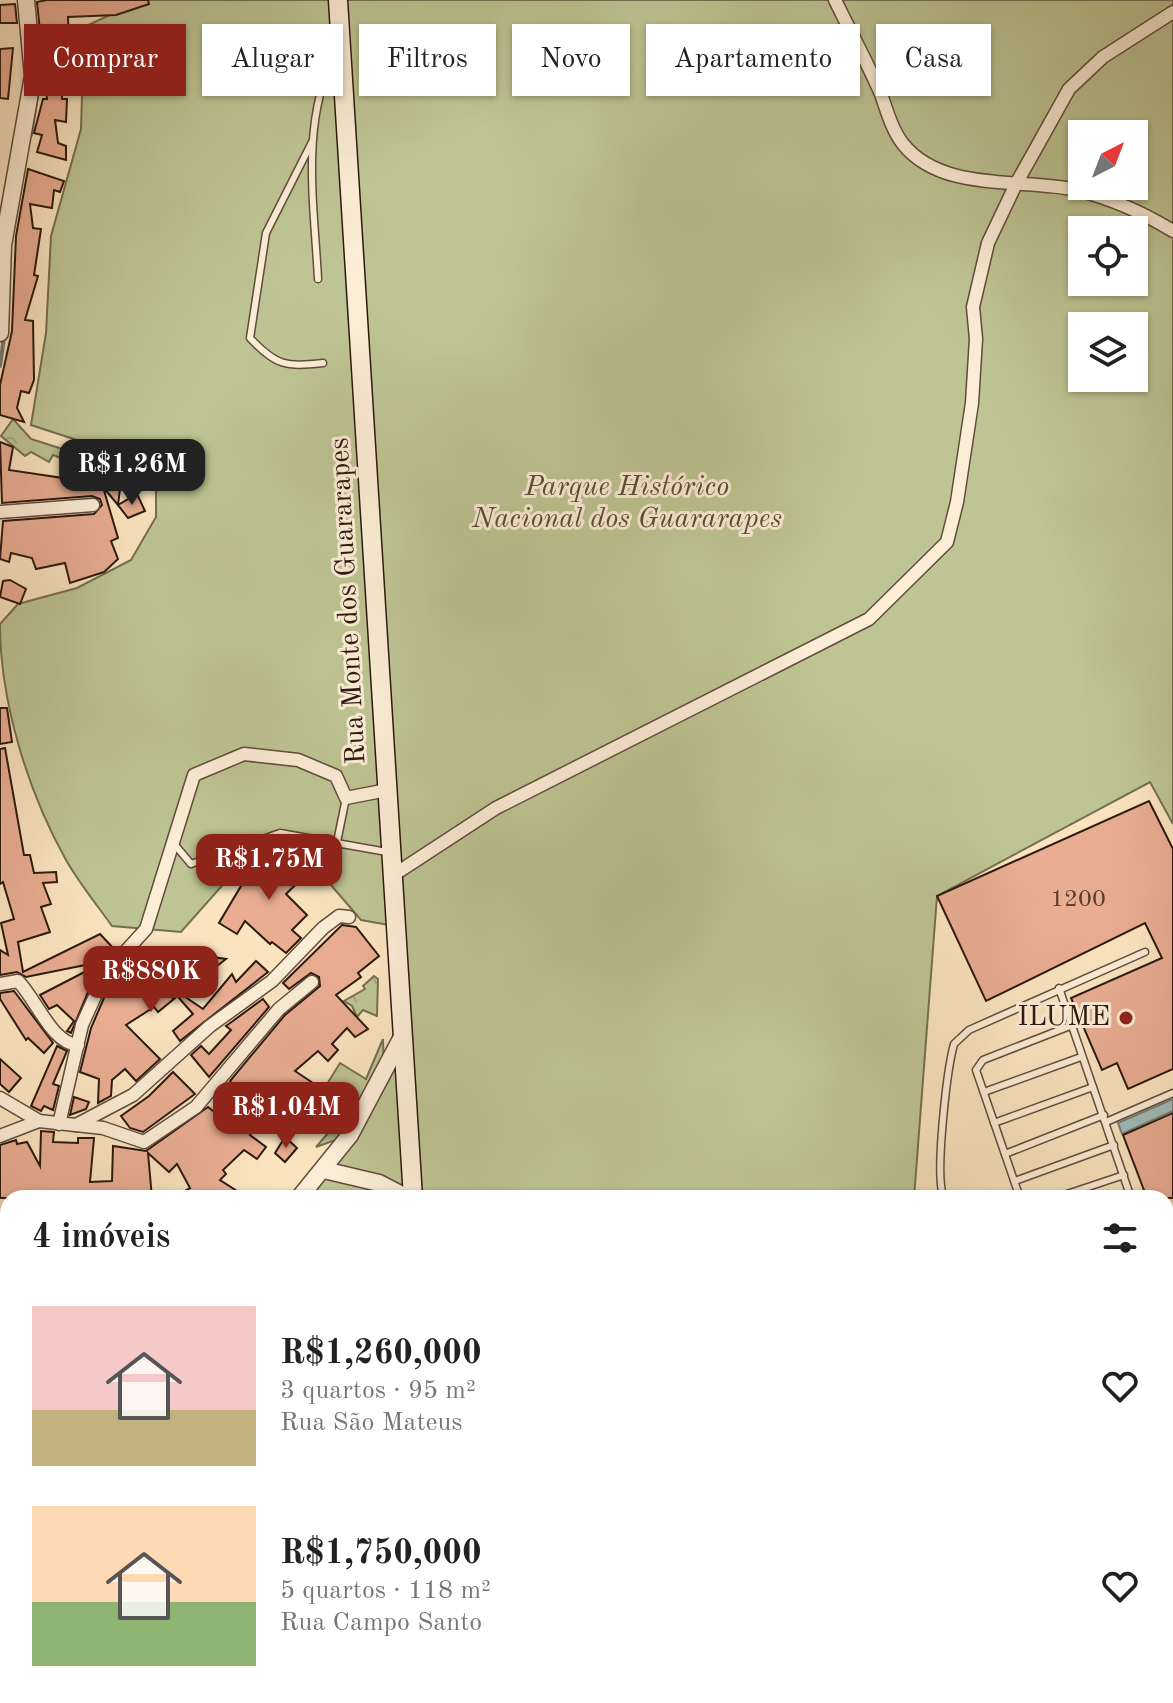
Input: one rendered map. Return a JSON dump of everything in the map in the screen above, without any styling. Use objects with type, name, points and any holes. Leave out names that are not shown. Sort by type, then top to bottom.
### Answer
[{"type":"main road","name":"Rua Monte dos Guararapes","points":[[338,0],[340,24]]},
{"type":"main road","name":"Rua Monte dos Guararapes","points":[[343,74],[392,876],[405,1033],[411,1190]]},
{"type":"street","points":[[0,333],[3,245],[33,76],[26,0]]},
{"type":"street","points":[[835,0],[891,122],[902,143],[918,160],[935,168],[1016,184],[1075,190],[1114,201],[1173,231]]},
{"type":"street","points":[[392,876],[496,808],[869,619],[913,572],[939,552],[947,542],[957,502],[972,403],[976,339],[973,307],[988,243],[1016,184],[1069,89],[1103,57],[1173,12]]},
{"type":"street","points":[[0,512],[93,505]]},
{"type":"street","points":[[59,1124],[82,1025],[105,974],[146,929],[194,775],[244,754],[298,760],[336,776],[346,798],[387,790]]},
{"type":"street","points":[[75,1126],[133,1095],[210,1026],[272,981],[323,928],[339,916],[349,917]]},
{"type":"street","points":[[0,984],[18,981],[33,996],[50,1029],[69,1045],[78,1045]]},
{"type":"street","points":[[0,1098],[39,1121],[120,1132],[136,1141],[154,1138],[196,1107],[254,1036],[312,982]]},
{"type":"street","points":[[306,1190],[361,1118],[405,1033]]},
{"type":"street","points":[[0,1136],[13,1128],[39,1121]]},
{"type":"street","points":[[324,1170],[379,1183],[394,1190]]},
{"type":"lane","points":[[317,96],[312,117],[312,142],[318,279]]},
{"type":"lane","points":[[312,142],[266,233],[250,338],[267,356],[289,367],[323,363]]},
{"type":"lane","points":[[337,842],[346,798]]},
{"type":"lane","points":[[172,842],[191,864],[280,833],[391,853]]},
{"type":"lane","points":[[940,1190],[954,1044],[969,1030],[1145,952]]},
{"type":"lane","points":[[1059,988],[1129,1190]]},
{"type":"lane","points":[[1018,1190],[976,1070],[983,1060],[1070,1026]]},
{"type":"lane","points":[[984,1092],[1081,1057]]},
{"type":"lane","points":[[994,1123],[1093,1087]]},
{"type":"lane","points":[[1005,1154],[1173,1093]]},
{"type":"lane","points":[[1015,1181],[1114,1145]]},
{"type":"lane","points":[[1079,1190],[1124,1175]]},
{"type":"green space","name":"Parque Histórico Nacional dos Guararapes","points":[[142,0],[1173,0],[1173,824],[1150,782],[937,896],[915,1190],[300,1190],[338,1139],[316,1147],[337,1123],[314,1105],[340,1063],[366,1079],[383,1039],[384,1074],[405,1033],[395,926],[361,920],[288,835],[250,854],[181,932],[112,926],[71,869],[52,834],[19,746],[5,684],[0,624],[18,604],[77,588],[131,560],[156,517],[156,480],[113,452],[31,425],[46,333],[51,236],[81,129],[82,96],[186,96],[186,24],[90,24]]},
{"type":"green space","points":[[13,419],[31,439],[78,454],[74,473],[64,471],[61,458],[53,455],[49,462],[31,452],[25,456],[1,436]]},
{"type":"green space","points":[[374,976],[378,979],[377,1016],[363,1010],[357,1017],[352,1006],[344,1001],[365,989],[363,986]]},
{"type":"water","points":[[1173,1099],[1173,1111],[1122,1134],[1118,1123]]},
{"type":"building","points":[[148,0],[149,4],[116,15],[68,17],[68,24],[39,24],[37,2]]},
{"type":"building","points":[[15,4],[17,23],[0,23],[0,5]]},
{"type":"building","points":[[13,48],[8,99],[0,98],[0,49]]},
{"type":"building","points":[[47,96],[67,99],[66,122],[55,120],[58,143],[66,146],[66,160],[37,152],[42,135],[34,133],[43,99],[47,99]]},
{"type":"building","points":[[28,169],[64,181],[60,192],[54,190],[52,208],[30,204],[33,228],[41,229],[34,275],[38,276],[25,320],[33,321],[34,380],[29,393],[21,391],[17,408],[24,422],[0,415],[0,385],[12,331],[16,236]]},
{"type":"building","points":[[0,442],[13,447],[9,470],[63,478],[64,471],[77,473],[81,454],[93,457],[91,463],[122,472],[118,505],[103,487],[118,538],[111,541],[118,559],[104,572],[70,583],[65,563],[36,569],[32,558],[11,553],[9,562],[0,559],[3,521],[94,514],[102,505],[100,499],[92,496],[2,503]]},
{"type":"building","points":[[137,494],[145,511],[128,518],[118,505]]},
{"type":"building","points":[[10,580],[26,589],[20,604],[0,597],[3,581]]},
{"type":"building","points":[[0,708],[7,708],[12,742],[0,744]]},
{"type":"building","points":[[5,748],[24,855],[30,855],[34,873],[56,872],[57,882],[43,883],[51,904],[41,907],[50,932],[18,942],[23,972],[100,934],[115,950],[105,961],[26,977],[17,972],[0,975],[0,950],[8,955],[1,923],[14,919],[3,882],[0,884],[0,749]]},
{"type":"building","points":[[1149,801],[1173,849],[1173,1069],[1128,1089],[1117,1063],[1102,1070],[1071,998],[1162,958],[1145,923],[986,1001],[937,896]]},
{"type":"building","points":[[285,848],[309,872],[286,894],[307,915],[292,930],[301,938],[286,953],[272,942],[270,944],[245,921],[237,934],[219,923],[247,876],[256,868],[262,874],[278,859],[273,852]]},
{"type":"building","points":[[342,925],[356,927],[379,956],[358,973],[361,977],[336,995],[368,1029],[355,1037],[347,1028],[332,1044],[338,1050],[328,1061],[318,1051],[295,1071],[319,1087],[299,1123],[275,1106],[266,1120],[263,1118],[250,1135],[266,1147],[257,1159],[244,1150],[223,1170],[226,1174],[220,1180],[236,1190],[186,1190],[190,1188],[177,1164],[169,1172],[148,1153],[151,1190],[0,1190],[0,1145],[16,1140],[17,1144],[27,1142],[40,1166],[41,1131],[54,1132],[53,1142],[78,1143],[78,1138],[94,1138],[90,1182],[112,1181],[113,1146],[146,1151],[208,1107],[213,1111],[237,1090],[230,1081],[285,1015],[320,986],[319,977],[311,973],[289,989],[283,983]]},
{"type":"building","points":[[143,950],[173,999],[169,951],[226,959],[181,994],[203,1009],[232,974],[236,982],[256,961],[268,972],[180,1041],[173,1031],[193,1014],[178,997],[180,994],[158,1012],[154,1007],[126,1025],[160,1059],[136,1081],[125,1069],[112,1080],[111,1096],[98,1103],[99,1079],[80,1072],[91,1028],[110,984],[138,973],[130,960]]},
{"type":"building","points":[[96,966],[98,968],[71,1033],[67,1031],[74,1021],[57,1005],[49,1009],[40,995]]},
{"type":"building","points":[[14,991],[53,1043],[44,1053],[28,1038],[26,1040],[0,999],[0,993]]},
{"type":"building","points":[[263,999],[269,1007],[209,1077],[191,1055],[201,1046],[209,1054],[231,1030],[226,1026]]},
{"type":"building","points":[[57,1046],[67,1051],[53,1084],[59,1086],[53,1110],[44,1106],[41,1111],[31,1106]]},
{"type":"building","points":[[0,1059],[21,1078],[9,1092],[0,1084]]},
{"type":"building","points":[[173,1072],[195,1094],[143,1132],[130,1128],[121,1116],[149,1096]]},
{"type":"building","points":[[74,1097],[89,1102],[86,1109],[70,1115]]},
{"type":"building","points":[[1173,1113],[1173,1190],[1144,1190],[1123,1135]]},
{"type":"building","points":[[285,1137],[297,1148],[285,1162],[275,1153]]},
{"type":"waterway","points":[[31,135],[37,96]]},
{"type":"waterway","points":[[0,366],[4,337]]},
{"type":"place","name":"ILUME","points":[[1126,1018]]}]
